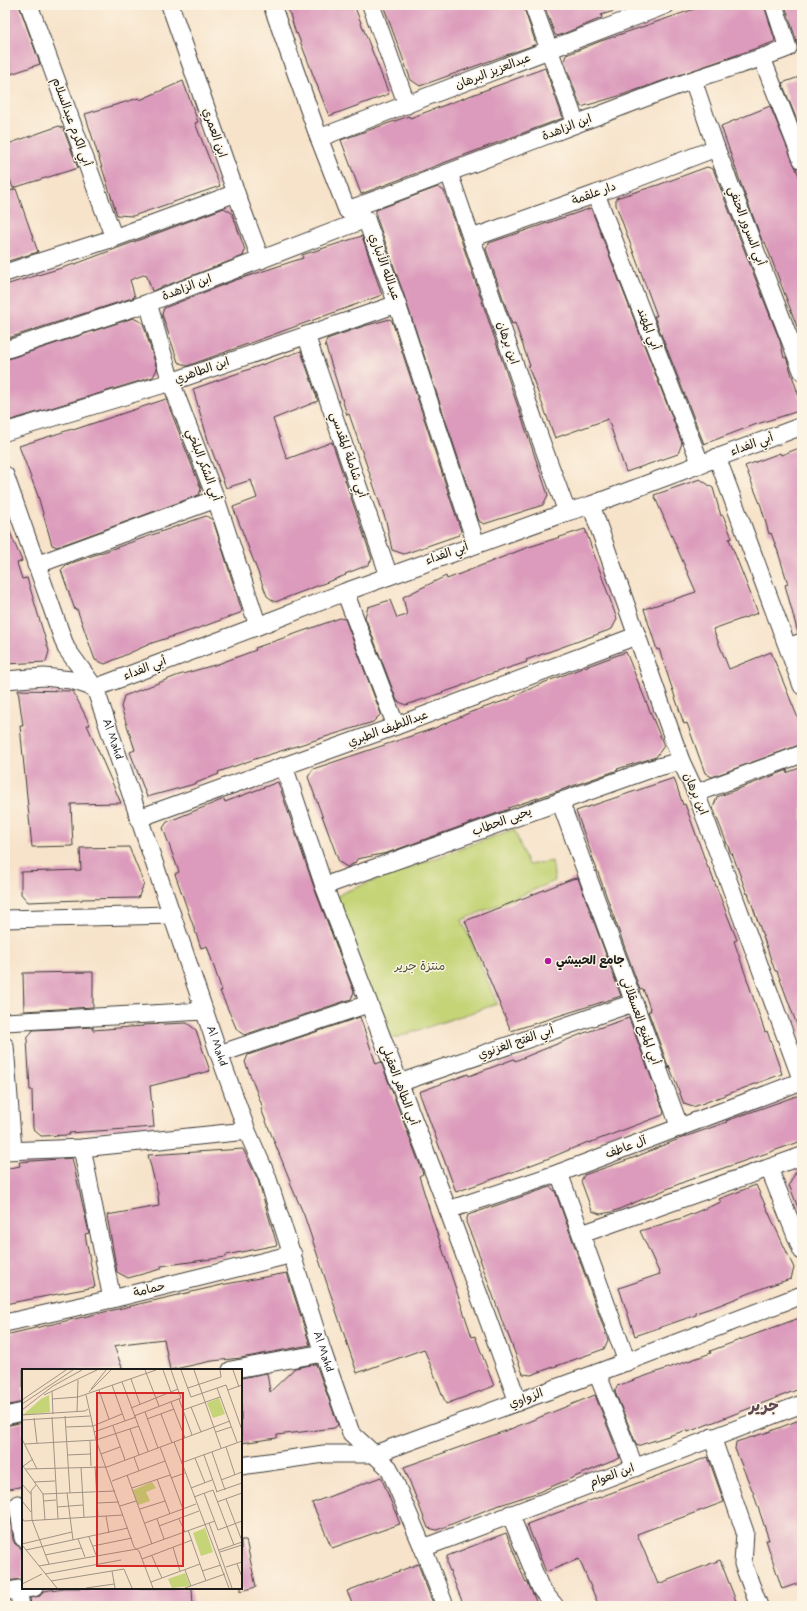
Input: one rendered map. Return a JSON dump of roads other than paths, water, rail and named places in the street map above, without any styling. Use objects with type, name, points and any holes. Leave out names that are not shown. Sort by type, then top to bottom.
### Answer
[{"type":"street","name":"أبي الكرم عبدالسلام","points":[[29,5],[114,238]]},
{"type":"street","name":"ابن العمري","points":[[170,5],[236,193],[262,260]]},
{"type":"street","points":[[272,5],[319,138],[347,210]]},
{"type":"street","points":[[371,5],[407,104]]},
{"type":"street","points":[[533,5],[576,124]]},
{"type":"street","name":"عبدالعزيز البرهان","points":[[319,138],[550,51],[666,5]]},
{"type":"street","name":"ابن الزاهدة","points":[[347,210],[449,174],[693,80],[788,48],[774,5]]},
{"type":"street","points":[[762,58],[801,157]]},
{"type":"street","name":"أبي السرور الحنفي","points":[[693,80],[716,148],[802,371]]},
{"type":"street","name":"دار علقمة","points":[[472,238],[596,194],[716,148]]},
{"type":"street","name":"ابن برهان","points":[[449,174],[567,512]]},
{"type":"street","points":[[5,273],[114,238],[236,193]]},
{"type":"street","name":"أبي المهند","points":[[596,194],[701,464]]},
{"type":"street","name":"عبدالله الأنباري","points":[[347,210],[366,219],[397,304],[476,544]]},
{"type":"street","name":"ابن الزاهدة","points":[[5,350],[148,303],[366,219]]},
{"type":"street","name":"أبي الشكر البلخي","points":[[148,303],[171,382],[216,499],[258,626]]},
{"type":"street","name":"ابن الطاهري","points":[[5,432],[171,382],[397,304]]},
{"type":"street","name":"أبي شاملة المقدسي","points":[[306,335],[389,576]]},
{"type":"street","name":"أبي الفداء","points":[[95,688],[345,592],[476,544],[591,505],[802,426]]},
{"type":"street","points":[[717,457],[795,645],[802,686]]},
{"type":"street","name":"Al Mahd","points":[[5,475],[66,648],[95,688],[204,1012],[247,1131],[267,1176],[351,1432],[389,1468],[423,1548],[445,1606]]},
{"type":"street","points":[[36,565],[216,499]]},
{"type":"street","name":"ابن برهان","points":[[591,505],[681,761],[696,794],[802,1081]]},
{"type":"street","points":[[345,592],[396,726]]},
{"type":"street","name":"عبداللطيف الطبري","points":[[139,818],[396,726],[636,636]]},
{"type":"street","points":[[5,680],[44,677],[71,680],[95,688]]},
{"type":"street","points":[[696,794],[802,754]]},
{"type":"street","name":"يحيى الحطاب","points":[[324,886],[650,769],[681,761]]},
{"type":"street","name":"أبي الطاهر العقيلي","points":[[284,766],[324,886],[398,1083],[448,1210],[518,1402]]},
{"type":"street","name":"أبي المنيع العسقلاني","points":[[560,801],[680,1128]]},
{"type":"street","points":[[5,919],[172,915]]},
{"type":"street","name":"أبي الفتح الغزنوي","points":[[398,1083],[633,1003]]},
{"type":"street","points":[[219,1054],[368,1004]]},
{"type":"street","points":[[5,1022],[204,1012]]},
{"type":"street","points":[[5,1046],[9,1150],[82,1148],[247,1131]]},
{"type":"street","name":"آل عاطف","points":[[448,1210],[680,1128],[802,1081]]},
{"type":"street","points":[[82,1148],[112,1299]]},
{"type":"street","points":[[582,1234],[802,1156]]},
{"type":"street","points":[[769,1168],[802,1251]]},
{"type":"street","points":[[559,1172],[627,1362]]},
{"type":"street","name":"حمامة","points":[[5,1323],[112,1299],[293,1254]]},
{"type":"street","name":"الزواوي","points":[[242,1466],[324,1454],[375,1454],[627,1362],[802,1295]]},
{"type":"street","points":[[236,1369],[324,1353]]},
{"type":"street","points":[[597,1373],[635,1468]]},
{"type":"street","name":"ابن العوام","points":[[423,1548],[802,1404]]},
{"type":"street","points":[[5,1416],[22,1412]]},
{"type":"street","points":[[712,1437],[746,1532],[743,1564],[759,1606]]},
{"type":"street","points":[[15,1505],[22,1534]]},
{"type":"street","points":[[510,1514],[541,1589],[555,1606]]},
{"type":"street","points":[[21,1606],[24,1589]]},
{"type":"place","name":"جامع الحبيشي","points":[[548,961]]},
{"type":"district","name":"جرير","points":[[764,1406]]},
{"type":"park label","name":"منتزة جرير","points":[[420,967]]}]
